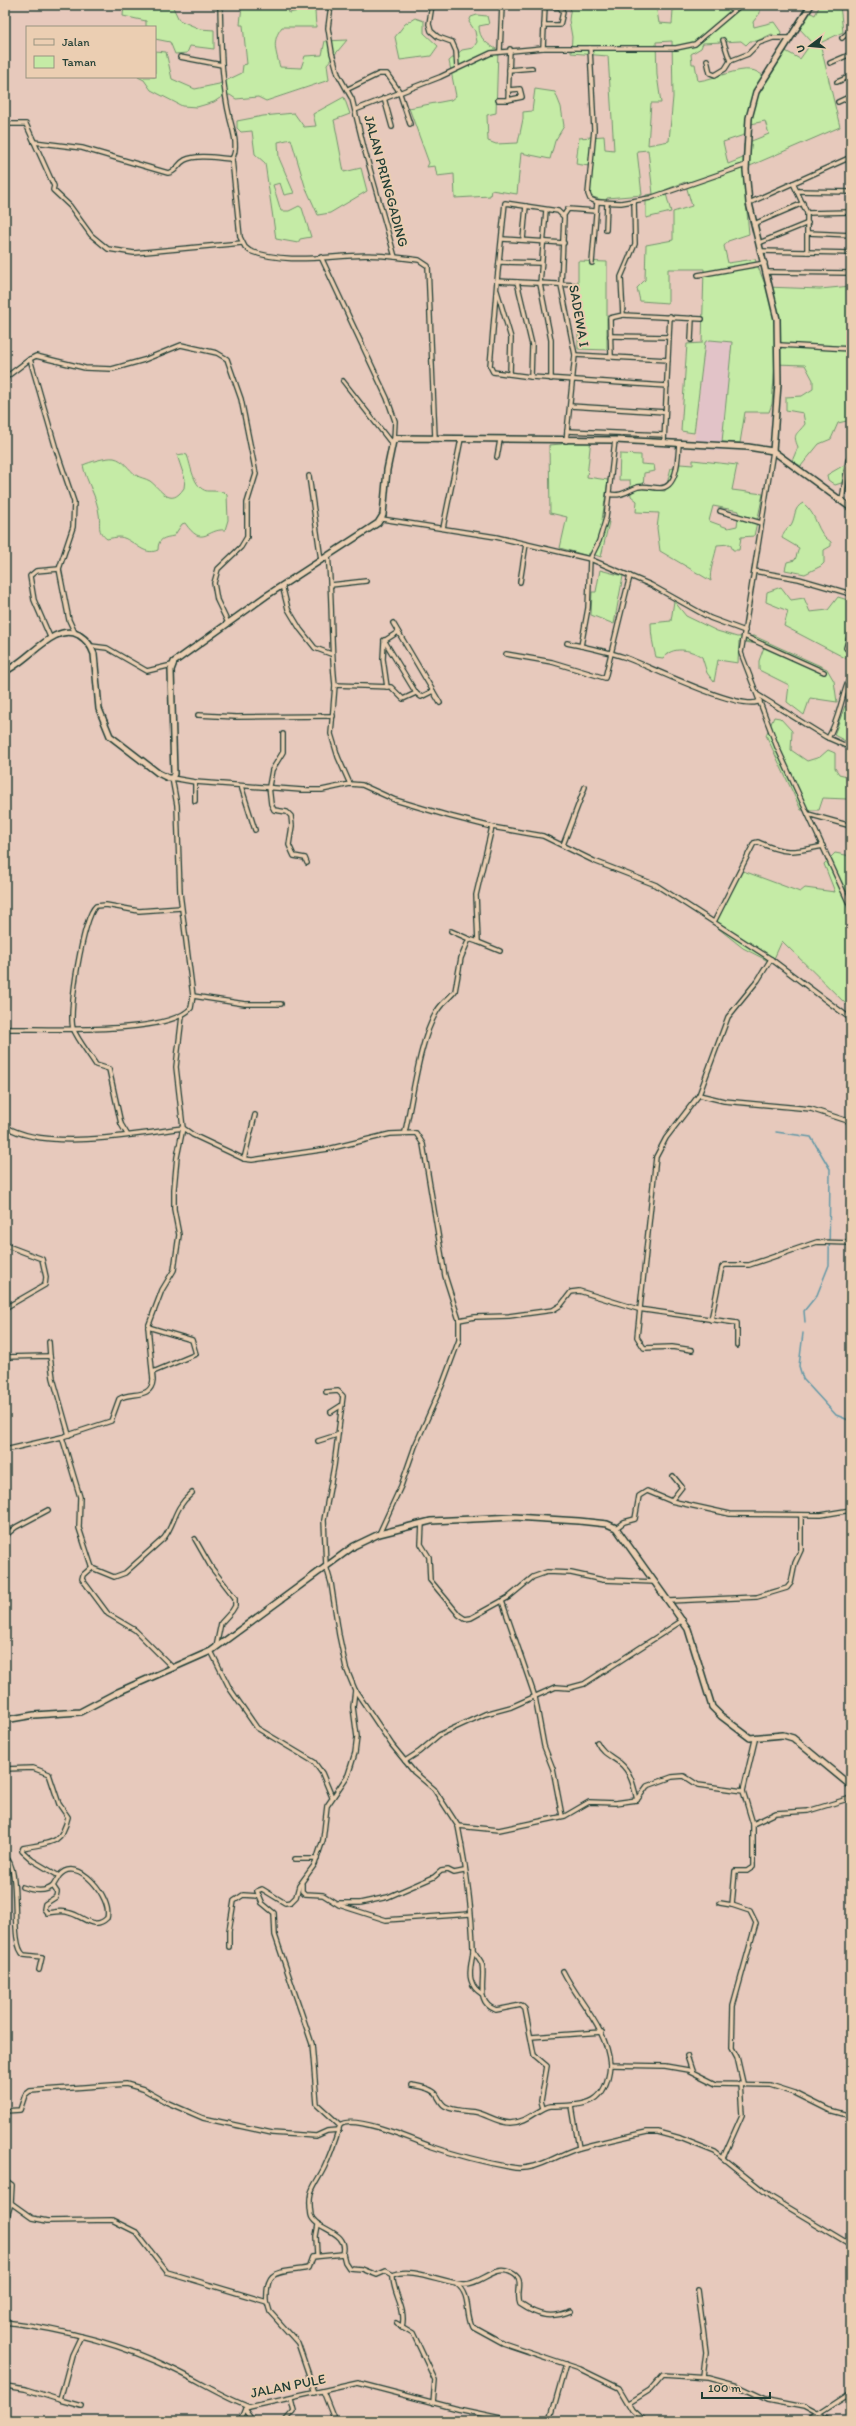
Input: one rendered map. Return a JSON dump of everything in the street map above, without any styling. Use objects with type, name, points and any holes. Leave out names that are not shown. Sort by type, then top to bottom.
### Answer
[{"type":"street","points":[[220,5],[222,65],[226,97],[235,142],[232,159],[242,243],[250,251],[300,260],[336,255],[395,256]]},
{"type":"street","name":"JALAN PRINGGADING","points":[[331,5],[328,28],[332,53],[338,74],[348,89],[355,110],[364,148],[395,256],[419,260],[428,266],[435,438]]},
{"type":"street","points":[[432,5],[429,26],[434,35],[452,42],[456,51],[457,68]]},
{"type":"street","points":[[500,51],[502,5]]},
{"type":"street","points":[[543,48],[544,25],[545,5],[560,7],[563,15],[560,25],[544,25]]},
{"type":"street","points":[[355,110],[491,53],[500,51],[543,48],[676,48],[695,44],[741,5]]},
{"type":"street","points":[[811,5],[789,38],[753,98],[749,118],[746,165],[749,203],[767,272],[777,319],[779,345],[778,398],[773,451],[741,653],[758,694],[777,747],[851,908]]},
{"type":"street","points":[[842,38],[851,30]]},
{"type":"street","points":[[706,60],[708,71],[713,76],[720,73],[730,61],[747,56],[757,44],[767,39],[789,38]]},
{"type":"street","points":[[723,40],[730,61]]},
{"type":"street","points":[[590,48],[594,130],[588,194],[590,199],[597,202],[607,203],[650,198],[746,165]]},
{"type":"street","points":[[508,100],[510,50]]},
{"type":"street","points":[[830,64],[851,54]]},
{"type":"street","points":[[180,58],[222,65]]},
{"type":"street","points":[[509,70],[532,68]]},
{"type":"street","points":[[348,89],[383,73],[389,76],[399,91],[410,124]]},
{"type":"street","points":[[837,82],[851,76]]},
{"type":"street","points":[[498,100],[520,99],[522,94],[520,89],[508,90]]},
{"type":"street","points":[[838,102],[851,96]]},
{"type":"street","points":[[384,98],[392,127]]},
{"type":"street","points":[[5,124],[26,124],[54,186],[53,190],[70,206],[91,235],[108,249],[134,253],[242,243]]},
{"type":"street","points":[[851,124],[851,136]]},
{"type":"street","points":[[34,142],[82,148],[168,173],[174,171],[182,162],[189,159],[232,159]]},
{"type":"street","points":[[749,203],[851,157]]},
{"type":"street","points":[[793,183],[807,213],[807,252]]},
{"type":"street","points":[[797,191],[851,192]]},
{"type":"street","points":[[623,315],[621,277],[635,244],[634,201]]},
{"type":"street","points":[[592,263],[595,211],[597,202]]},
{"type":"street","points":[[606,230],[607,203]]},
{"type":"street","points":[[754,224],[803,203]]},
{"type":"street","points":[[595,211],[568,208],[564,215],[558,211],[505,204],[490,369],[493,372],[551,379],[667,386]]},
{"type":"street","points":[[523,240],[526,206]]},
{"type":"street","points":[[546,210],[540,284],[551,340],[551,379]]},
{"type":"street","points":[[807,213],[851,212]]},
{"type":"street","name":"SADEWA I","points":[[564,215],[561,285],[575,355],[566,441]]},
{"type":"street","points":[[759,243],[808,223]]},
{"type":"street","points":[[808,233],[851,234]]},
{"type":"street","points":[[502,239],[564,243]]},
{"type":"street","points":[[761,251],[851,253]]},
{"type":"street","points":[[30,358],[56,449],[74,502],[72,527],[59,569],[69,620],[75,633],[91,646],[107,648],[147,671],[154,671],[172,665],[182,654],[282,585],[371,529],[382,519],[395,421],[387,398],[321,257]]},
{"type":"street","points":[[499,262],[541,263]]},
{"type":"street","points":[[698,275],[764,263]]},
{"type":"street","points":[[767,272],[851,273]]},
{"type":"street","points":[[497,281],[576,285]]},
{"type":"street","points":[[517,282],[532,345],[531,377]]},
{"type":"street","points":[[496,290],[511,338],[510,374]]},
{"type":"street","points":[[611,356],[611,317],[623,315],[670,316],[702,319]]},
{"type":"street","points":[[664,442],[670,316]]},
{"type":"street","points":[[691,340],[692,318]]},
{"type":"street","points":[[610,336],[669,338]]},
{"type":"street","points":[[5,378],[30,358],[40,357],[85,368],[112,369],[144,360],[181,345],[217,353],[227,359],[241,399],[256,474],[247,503],[247,537],[241,547],[218,569],[214,583],[217,600],[228,623]]},
{"type":"street","points":[[779,345],[851,349]]},
{"type":"street","points":[[575,355],[668,360]]},
{"type":"street","points":[[343,381],[393,442]]},
{"type":"street","points":[[570,406],[665,412]]},
{"type":"street","points":[[567,431],[664,435]]},
{"type":"street","points":[[583,432],[583,441]]},
{"type":"street","points":[[393,442],[435,438],[566,441],[615,440],[748,447],[773,451],[851,508]]},
{"type":"street","points":[[443,528],[461,439]]},
{"type":"street","points":[[497,457],[500,440]]},
{"type":"street","points":[[581,646],[588,608],[590,559],[602,532],[609,494],[615,440]]},
{"type":"street","points":[[609,494],[619,495],[639,487],[662,488],[667,486],[672,481],[677,464],[679,443]]},
{"type":"street","points":[[842,501],[848,460],[851,456]]},
{"type":"street","points":[[309,476],[321,560]]},
{"type":"street","points":[[720,511],[761,523]]},
{"type":"street","points":[[382,519],[402,524],[443,528],[526,544],[590,559],[630,576],[710,618],[745,631]]},
{"type":"street","points":[[520,582],[526,544]]},
{"type":"street","points":[[328,556],[331,586],[332,654],[335,685],[331,734],[334,746],[350,784]]},
{"type":"street","points":[[50,637],[34,600],[29,580],[34,571],[59,569]]},
{"type":"street","points":[[754,571],[799,579],[851,594]]},
{"type":"street","points":[[506,654],[552,662],[605,678],[630,576]]},
{"type":"street","points":[[331,586],[366,581]]},
{"type":"street","points":[[282,585],[288,608],[300,629],[315,648],[332,654]]},
{"type":"street","points":[[393,623],[440,703]]},
{"type":"street","points":[[851,630],[846,648],[851,653]]},
{"type":"street","points":[[5,671],[23,661],[50,637],[64,632],[75,633]]},
{"type":"street","points":[[384,640],[398,632]]},
{"type":"street","points":[[744,636],[824,672]]},
{"type":"street","points":[[384,640],[383,659],[388,687]]},
{"type":"street","points":[[384,640],[416,693],[421,696],[433,691]]},
{"type":"street","points":[[567,642],[612,654],[716,694],[748,703],[760,701]]},
{"type":"street","points":[[91,646],[99,709],[108,732],[158,772],[168,778],[241,786],[269,786],[322,790],[336,785],[362,785],[401,802],[492,827],[539,834],[594,861],[650,882],[771,959],[851,1019]]},
{"type":"street","points":[[5,1029],[106,1028],[144,1025],[182,1016],[191,1008],[193,996],[181,908],[177,805],[172,778],[174,774],[172,665]]},
{"type":"street","points":[[828,738],[836,721],[843,693],[851,676]]},
{"type":"street","points":[[335,685],[394,688],[402,699],[416,693]]},
{"type":"street","points":[[758,694],[828,738],[851,748]]},
{"type":"street","points":[[198,715],[236,717],[333,716]]},
{"type":"street","points":[[283,734],[283,752],[272,770],[269,786],[273,808],[291,816],[292,826],[289,844],[291,852],[295,856],[305,858],[307,863]]},
{"type":"street","points":[[195,782],[195,801]]},
{"type":"street","points":[[241,786],[255,830]]},
{"type":"street","points":[[563,845],[585,787]]},
{"type":"street","points":[[808,814],[851,826]]},
{"type":"street","points":[[478,942],[476,895],[492,827]]},
{"type":"street","points":[[714,922],[754,843],[758,842],[774,850],[789,852],[823,846]]},
{"type":"street","points":[[127,1134],[121,1124],[109,1068],[96,1065],[73,1028],[80,954],[88,917],[93,909],[106,905],[139,911],[181,908]]},
{"type":"street","points":[[451,931],[500,951]]},
{"type":"street","points":[[405,1132],[423,1049],[433,1019],[446,998],[455,992],[461,958],[469,939]]},
{"type":"street","points":[[692,1350],[672,1347],[644,1348],[637,1337],[638,1309],[656,1157],[666,1138],[699,1095],[728,1017],[758,980],[771,959]]},
{"type":"street","points":[[193,996],[245,1004],[281,1004]]},
{"type":"street","points":[[5,1450],[62,1437],[110,1421],[119,1399],[135,1396],[151,1388],[153,1372],[148,1327],[162,1290],[174,1270],[178,1235],[174,1209],[174,1189],[183,1128],[176,1067],[182,1016]]},
{"type":"street","points":[[699,1095],[724,1101],[811,1109],[851,1122]]},
{"type":"street","points":[[244,1159],[254,1115]]},
{"type":"street","points":[[5,1126],[27,1136],[77,1140],[183,1128],[193,1135],[244,1159],[260,1160],[328,1149],[390,1134],[405,1132],[416,1133],[423,1144],[444,1276],[459,1320],[459,1340],[446,1376],[415,1446],[401,1486],[379,1534]]},
{"type":"street","points":[[711,1320],[722,1267],[748,1265],[823,1242],[851,1243]]},
{"type":"street","points":[[5,1245],[42,1259],[46,1280],[43,1287],[5,1308]]},
{"type":"street","points":[[459,1320],[475,1317],[509,1316],[553,1310],[560,1305],[568,1294],[576,1291],[638,1309],[737,1323],[737,1346]]},
{"type":"street","points":[[148,1327],[190,1338],[196,1350],[196,1354],[194,1356],[153,1372]]},
{"type":"street","points":[[49,1342],[53,1378],[69,1435]]},
{"type":"street","points":[[5,1357],[50,1356]]},
{"type":"street","points":[[326,1392],[342,1392],[342,1406],[334,1466],[324,1520],[326,1566],[331,1583],[340,1641],[346,1668],[355,1690],[405,1761],[434,1789],[458,1826],[464,1871],[469,1886],[473,1950],[470,1978],[474,1988],[482,1994],[488,2005],[496,2010],[521,2005],[525,2009],[534,2055],[547,2066],[540,2101],[543,2108]]},
{"type":"street","points":[[331,1412],[342,1406]]},
{"type":"street","points":[[318,1441],[337,1435]]},
{"type":"street","points":[[62,1437],[80,1497],[79,1528],[92,1567],[114,1577],[125,1573],[164,1538],[174,1514],[192,1493]]},
{"type":"street","points":[[671,1501],[682,1487],[673,1476]]},
{"type":"street","points":[[616,1528],[624,1522],[635,1519],[638,1499],[643,1492],[650,1491],[671,1501],[730,1514],[821,1515],[851,1510]]},
{"type":"street","points":[[5,1536],[16,1527],[48,1510]]},
{"type":"street","points":[[669,1601],[757,1597],[787,1588],[791,1583],[795,1563],[801,1550],[801,1515]]},
{"type":"street","points":[[5,1720],[34,1715],[80,1712],[118,1692],[211,1651],[354,1546],[379,1534],[422,1522],[514,1518],[579,1520],[616,1528],[683,1620],[692,1637],[712,1707],[728,1722],[755,1740],[783,1735],[794,1738],[851,1786]]},
{"type":"street","points":[[422,1522],[421,1544],[429,1557],[430,1580],[459,1615],[465,1618],[471,1618],[502,1601],[533,1577],[547,1572],[571,1573],[603,1580],[655,1582]]},
{"type":"street","points":[[195,1539],[211,1567],[235,1598],[235,1606],[221,1623],[216,1647]]},
{"type":"street","points":[[92,1567],[83,1575],[82,1579],[108,1614],[135,1630],[173,1668]]},
{"type":"street","points":[[502,1601],[540,1718],[544,1746],[552,1769],[562,1816]]},
{"type":"street","points":[[405,1761],[419,1752],[439,1735],[485,1714],[534,1697],[556,1686],[576,1688],[584,1684],[683,1620]]},
{"type":"street","points":[[211,1651],[230,1688],[257,1728],[314,1762],[322,1773],[332,1797]]},
{"type":"street","points":[[340,2125],[317,2104],[312,2044],[276,1934],[274,1913],[258,1896],[257,1890],[260,1888],[285,1903],[291,1902],[296,1897],[302,1882],[317,1859],[323,1840],[327,1806],[345,1780],[355,1753],[357,1737],[354,1718],[355,1690]]},
{"type":"street","points":[[732,1905],[734,1873],[750,1870],[752,1866],[753,1824],[743,1791],[755,1740]]},
{"type":"street","points":[[597,1742],[604,1752],[620,1764],[630,1776],[636,1800]]},
{"type":"street","points":[[5,1769],[33,1768],[49,1774],[59,1804],[68,1817],[65,1829],[60,1839],[54,1842],[23,1848],[22,1851],[32,1860],[59,1876]]},
{"type":"street","points":[[458,1826],[499,1830],[573,1813],[589,1802],[615,1803],[636,1800],[647,1786],[672,1777],[684,1776],[698,1785],[743,1791]]},
{"type":"street","points":[[753,1824],[776,1813],[808,1811],[851,1798]]},
{"type":"street","points":[[5,1858],[10,1865],[14,1884],[15,1922],[20,1952],[24,1955],[42,1957],[39,1970]]},
{"type":"street","points":[[294,1859],[317,1859]]},
{"type":"street","points":[[22,1887],[32,1890],[42,1890],[53,1886],[65,1870],[71,1869],[83,1874],[91,1880],[104,1898],[107,1918],[94,1924],[71,1913],[59,1911],[47,1913],[44,1909],[45,1904],[57,1895],[56,1888],[53,1886]]},
{"type":"street","points":[[337,1903],[360,1903],[388,1897],[434,1877],[441,1871],[448,1870],[454,1873],[464,1871]]},
{"type":"street","points":[[302,1882],[302,1891],[305,1894],[324,1895],[337,1903],[386,1920],[470,1914]]},
{"type":"street","points":[[229,1947],[229,1931],[234,1901],[243,1895],[258,1896]]},
{"type":"street","points":[[720,1903],[750,1911],[756,1923],[733,2006],[732,2048],[737,2056],[741,2083],[742,2115],[723,2158]]},
{"type":"street","points":[[473,1950],[482,1964],[482,1994]]},
{"type":"street","points":[[411,2085],[433,2092],[442,2104],[450,2108],[475,2112],[509,2123],[532,2117],[543,2108],[572,2106],[590,2102],[601,2095],[608,2082],[610,2065],[607,2043],[602,2032],[586,2010],[563,1971]]},
{"type":"street","points":[[530,2036],[602,2032]]},
{"type":"street","points":[[687,2056],[692,2072]]},
{"type":"street","points":[[610,2065],[665,2066],[692,2072],[706,2081],[716,2084],[741,2083],[770,2085],[801,2095],[829,2110],[851,2116]]},
{"type":"street","points":[[5,2111],[20,2110],[25,2095],[30,2091],[126,2084],[143,2089],[166,2102],[209,2119],[272,2133],[316,2136],[327,2131],[338,2130]]},
{"type":"street","points":[[572,2106],[579,2146]]},
{"type":"street","points":[[402,2327],[404,2316],[394,2287],[392,2275],[386,2271],[377,2275],[362,2269],[349,2268],[345,2262],[343,2245],[337,2235],[329,2228],[318,2225],[312,2219],[310,2193],[314,2182],[326,2166],[340,2125],[346,2122],[380,2127],[431,2146],[511,2168],[534,2167],[579,2146],[652,2131],[690,2141],[723,2158],[771,2197],[851,2245]]},
{"type":"street","points":[[5,2180],[12,2185],[11,2203],[5,2224]]},
{"type":"street","points":[[11,2203],[32,2218],[47,2220],[112,2220],[119,2222],[136,2232],[167,2272],[267,2302]]},
{"type":"street","points":[[317,2256],[316,2236],[318,2225]]},
{"type":"street","points":[[316,2393],[298,2343],[270,2312],[267,2302],[266,2286],[272,2276],[283,2270],[308,2268],[311,2257],[344,2254]]},
{"type":"street","points":[[392,2275],[402,2271],[457,2284],[468,2284],[499,2271],[510,2271],[519,2279],[521,2283],[518,2296],[520,2304],[532,2312],[540,2316],[558,2316],[571,2311]]},
{"type":"street","points":[[457,2284],[464,2290],[467,2297],[472,2326],[503,2343],[566,2364],[619,2388],[632,2410],[644,2421]]},
{"type":"street","points":[[698,2290],[706,2352],[704,2377]]},
{"type":"street","name":"JALAN PULE","points":[[5,2322],[46,2327],[81,2336],[148,2358],[232,2401],[249,2407],[291,2399],[358,2382],[432,2402],[515,2421]]},
{"type":"street","points":[[396,2323],[413,2333],[435,2380],[432,2402]]},
{"type":"street","points":[[60,2400],[72,2355],[81,2336]]},
{"type":"street","points":[[550,2421],[566,2364]]},
{"type":"street","points":[[629,2403],[650,2390],[664,2375],[704,2377],[738,2386],[768,2400],[804,2407],[830,2421]]},
{"type":"street","points":[[6,2386],[26,2389],[81,2406]]},
{"type":"street","points":[[323,2391],[335,2421]]},
{"type":"street","points":[[808,2421],[851,2393]]},
{"type":"street","points":[[286,2421],[294,2411],[293,2402],[291,2399]]},
{"type":"street","points":[[240,2421],[245,2409],[249,2407]]},
{"type":"street","points":[[245,2409],[254,2421]]},
{"type":"shaded area","points":[[710,340],[732,342],[721,451],[694,448],[705,342]]},
{"type":"green space","points":[[124,5],[172,5],[179,20],[200,29],[214,30],[214,49],[190,46],[187,53],[175,54],[170,42],[156,39],[156,26],[146,26],[146,21],[123,16]]},
{"type":"green space","points":[[242,5],[287,5],[289,13],[309,9],[315,11],[316,27],[282,27],[276,37],[275,42],[280,67],[301,68],[305,56],[322,55],[325,41],[347,40],[327,64],[329,80],[266,101],[258,97],[236,99],[230,95],[223,96],[214,102],[197,107],[182,106],[151,90],[144,80],[140,78],[156,78],[156,51],[166,52],[172,79],[195,89],[219,84],[242,73],[243,65],[247,64],[243,25],[240,25]]},
{"type":"green space","points":[[571,5],[656,5],[659,23],[672,24],[673,10],[711,5],[760,5],[760,13],[753,22],[754,27],[774,22],[781,32],[779,39],[772,34],[757,41],[750,41],[746,45],[741,41],[703,43],[701,48],[691,54],[692,64],[695,64],[698,81],[745,70],[751,70],[763,75],[780,48],[800,59],[812,42],[799,28],[809,12],[815,15],[820,5],[840,5],[843,32],[820,43],[840,127],[743,169],[749,234],[728,241],[724,246],[728,263],[755,259],[766,287],[820,289],[851,286],[851,420],[838,423],[831,439],[819,444],[801,466],[792,461],[798,447],[795,436],[805,424],[803,413],[786,410],[786,397],[802,396],[813,389],[813,380],[805,365],[775,364],[772,404],[769,412],[745,412],[740,443],[722,442],[732,342],[710,340],[705,342],[694,433],[681,431],[687,344],[702,343],[704,269],[668,269],[668,303],[640,301],[637,288],[645,280],[646,245],[673,240],[673,212],[692,206],[685,182],[665,190],[671,212],[646,218],[646,195],[653,194],[648,150],[637,151],[642,195],[607,198],[606,201],[586,195],[589,166],[576,164],[579,138],[604,136],[605,149],[614,150],[608,56],[571,53],[572,37],[569,20]],"holes":[[[672,41],[673,97],[669,141],[648,145],[651,103],[661,103],[657,75],[656,42]],[[765,121],[769,134],[744,144],[743,158],[728,164],[723,142],[750,133],[751,124]]]},
{"type":"green space","points":[[477,15],[487,16],[489,24],[479,26],[479,31],[484,41],[498,50],[496,113],[487,115],[488,141],[496,144],[518,143],[523,112],[532,111],[535,89],[555,92],[561,107],[564,126],[555,141],[550,159],[521,153],[517,194],[491,190],[490,196],[455,198],[454,174],[437,176],[435,166],[427,167],[429,163],[409,108],[451,100],[456,96],[449,61],[462,50],[473,48],[477,42],[475,31],[469,22],[471,17]]},
{"type":"green space","points":[[415,18],[424,21],[424,33],[438,46],[431,56],[400,60],[395,37],[405,24]]},
{"type":"green space","points":[[344,97],[350,114],[334,120],[344,172],[361,168],[367,191],[330,213],[318,215],[305,186],[291,139],[278,142],[279,158],[294,193],[284,195],[280,183],[273,185],[281,211],[289,211],[299,206],[302,208],[311,237],[300,239],[298,243],[276,239],[265,163],[255,154],[252,131],[241,132],[237,128],[237,121],[263,116],[294,113],[304,127],[316,126],[313,114]]},
{"type":"green space","points":[[578,261],[607,262],[607,350],[578,349]]},
{"type":"green space","points":[[563,437],[591,438],[587,477],[608,480],[602,520],[609,522],[601,557],[589,553],[588,556],[560,548],[567,517],[550,513],[549,445],[562,444]]},
{"type":"green space","points":[[620,454],[641,455],[641,464],[654,465],[655,471],[644,473],[643,489],[665,491],[671,468],[678,469],[680,464],[693,465],[693,460],[737,465],[732,490],[763,494],[754,536],[741,537],[739,550],[733,550],[730,544],[717,545],[711,569],[711,581],[660,551],[657,528],[659,513],[636,512],[637,501],[631,496],[630,480],[619,480]],"holes":[[[713,506],[739,511],[737,526],[728,528],[709,521]]]},
{"type":"green space","points":[[177,455],[187,455],[193,476],[202,489],[207,491],[224,492],[227,495],[228,520],[225,530],[219,530],[205,536],[201,536],[196,535],[191,531],[185,523],[182,524],[174,536],[162,539],[159,543],[158,550],[153,552],[143,549],[125,538],[118,537],[107,539],[100,530],[98,507],[86,477],[83,465],[107,458],[117,459],[139,477],[150,481],[166,495],[174,497],[184,488],[185,479]]},
{"type":"green space","points":[[851,461],[851,480],[835,485],[828,480],[827,475]]},
{"type":"green space","points":[[803,503],[812,513],[822,534],[831,542],[831,546],[824,550],[824,563],[805,574],[785,570],[787,562],[795,560],[799,548],[782,538],[784,532],[793,522],[796,510]]},
{"type":"green space","points":[[600,570],[623,576],[614,624],[591,615],[592,592],[596,592]]},
{"type":"green space","points":[[781,587],[791,600],[804,598],[810,612],[828,610],[838,597],[851,601],[851,661],[784,626],[788,611],[766,602],[767,592]]},
{"type":"green space","points":[[674,601],[686,616],[717,631],[737,637],[754,636],[827,669],[834,681],[837,702],[810,698],[804,715],[787,702],[789,685],[759,670],[759,661],[764,647],[757,644],[739,641],[738,663],[718,660],[714,682],[707,673],[702,657],[697,654],[676,650],[667,654],[663,658],[656,657],[652,640],[651,623],[671,621]]},
{"type":"green space","points":[[845,706],[851,709],[851,744],[834,735]]},
{"type":"green space","points":[[774,717],[780,718],[792,731],[791,750],[807,761],[820,757],[828,750],[835,753],[835,768],[839,774],[851,777],[851,809],[847,799],[823,798],[819,810],[801,810],[766,735]]},
{"type":"green space","points":[[835,853],[851,856],[851,1009],[782,941],[772,963],[743,948],[714,925],[738,869],[800,892],[805,888],[835,892],[824,864]]},
{"type":"waterway","points":[[776,1132],[811,1137],[830,1169],[829,1265],[817,1295],[804,1311],[805,1322]]},
{"type":"waterway","points":[[803,1333],[799,1366],[803,1379],[836,1415],[851,1421]]}]
